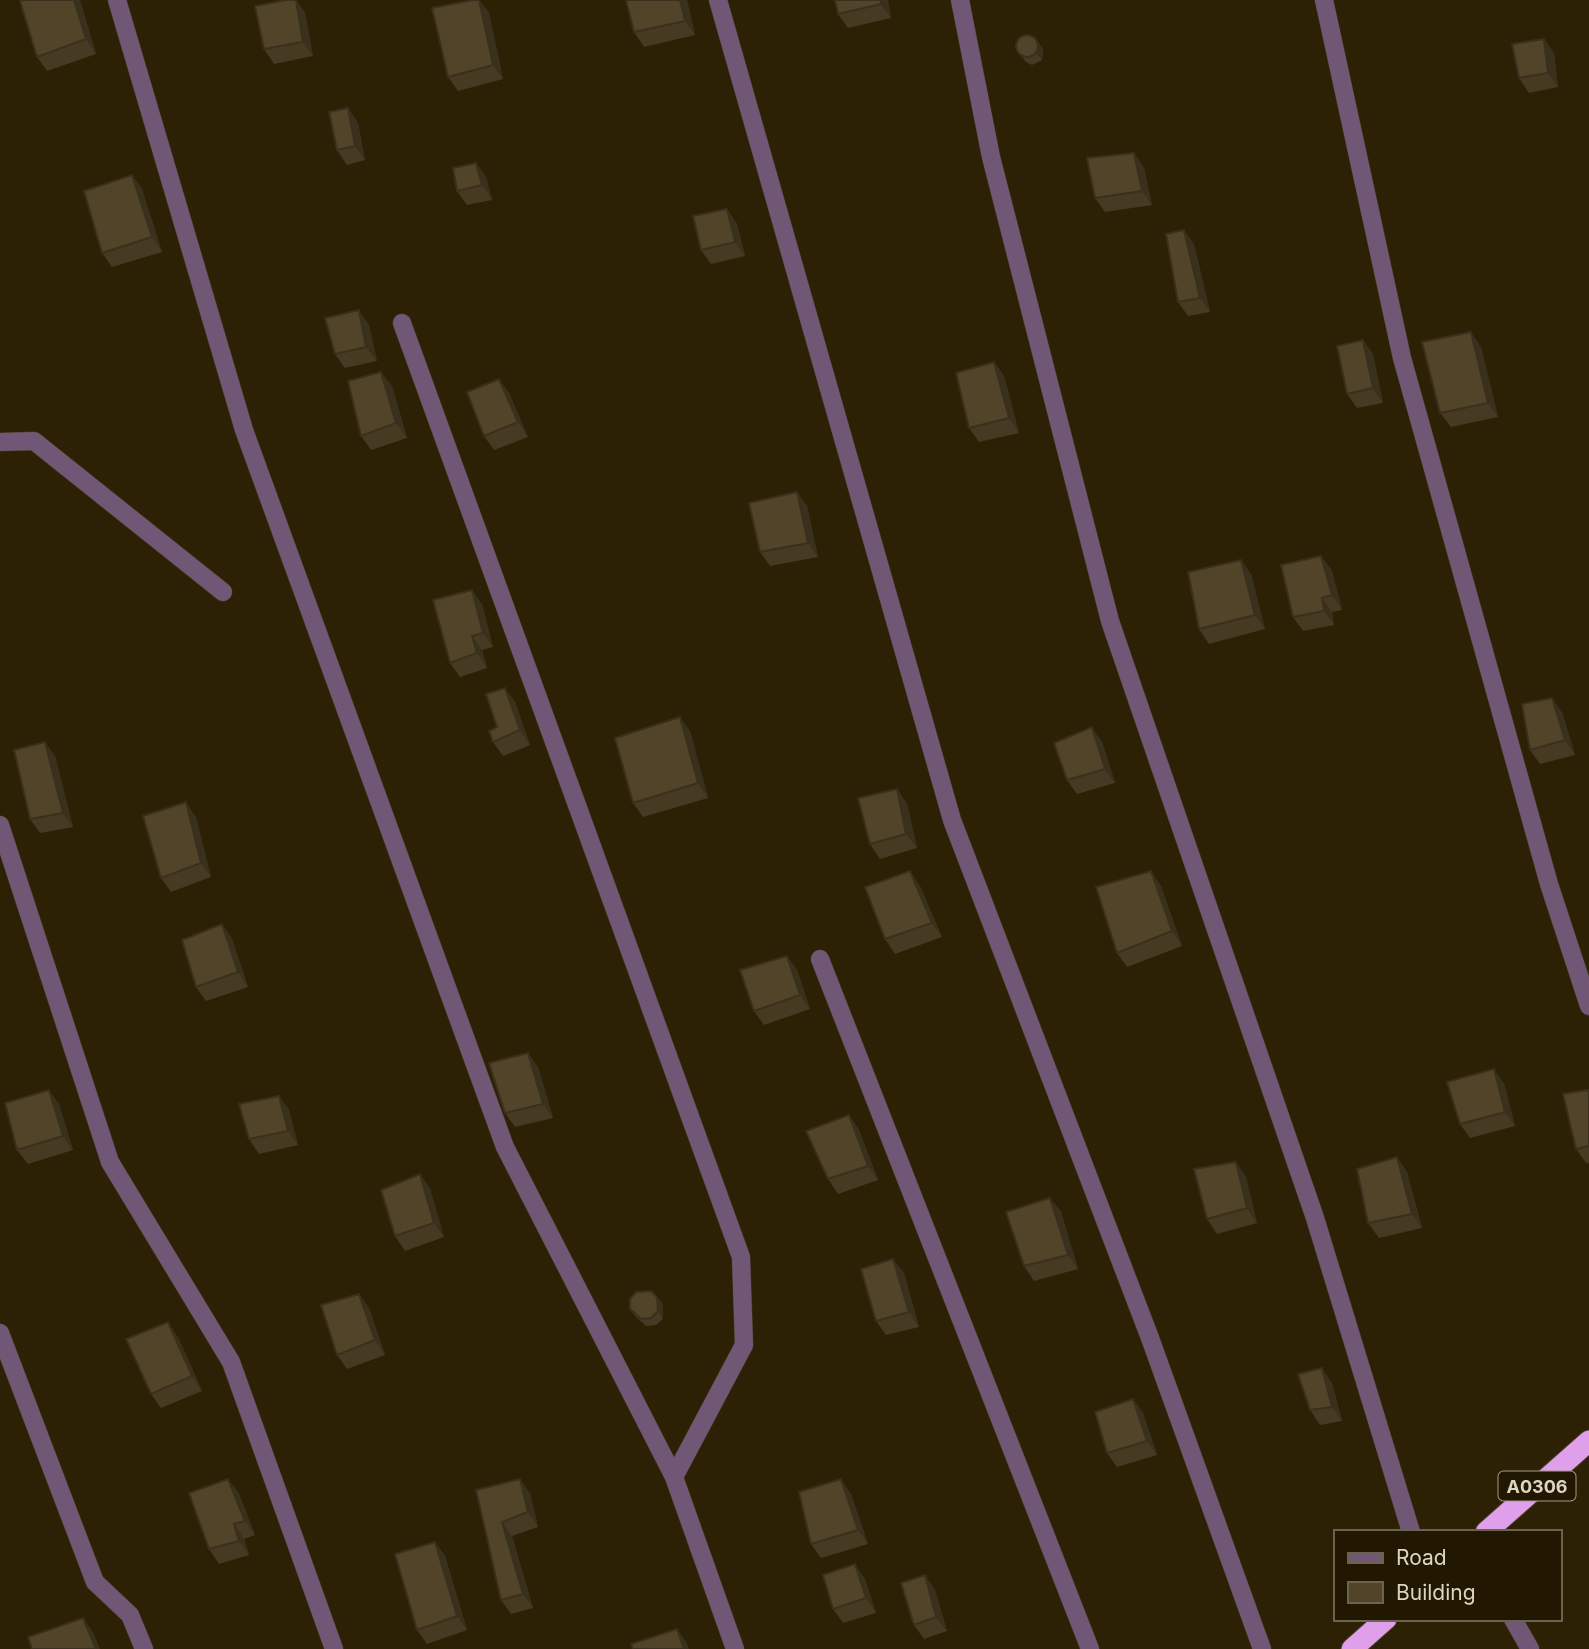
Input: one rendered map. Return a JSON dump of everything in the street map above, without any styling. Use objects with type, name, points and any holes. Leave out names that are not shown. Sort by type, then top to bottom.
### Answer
[{"type":"highway","name":"A0306","points":[[1488,1530],[1589,1441]]},
{"type":"highway","points":[[1352,1649],[1384,1621]]},
{"type":"street","points":[[117,0],[244,430],[505,1147],[674,1477],[735,1649]]},
{"type":"street","points":[[718,0],[951,820],[1150,1338],[1262,1649]]},
{"type":"street","points":[[960,0],[991,157],[1110,621],[1315,1218],[1410,1530]]},
{"type":"street","points":[[1324,0],[1402,358],[1549,884],[1589,1006]]},
{"type":"street","points":[[402,323],[741,1257],[744,1345],[674,1477]]},
{"type":"street","points":[[0,442],[34,441],[223,592]]},
{"type":"street","points":[[0,825],[110,1162],[231,1362],[334,1649]]},
{"type":"street","points":[[820,959],[1090,1649]]},
{"type":"street","points":[[0,1333],[95,1582],[130,1615],[144,1649]]},
{"type":"street","points":[[1514,1621],[1530,1649]]},
{"type":"building","points":[[74,0],[86,39],[37,57],[20,1]]},
{"type":"building","points":[[296,0],[303,42],[264,49],[255,6]]},
{"type":"building","points":[[479,0],[493,65],[448,77],[432,8]]},
{"type":"building","points":[[626,0],[680,0],[685,21],[634,32]]},
{"type":"building","points":[[835,0],[881,0],[881,4],[838,14]]},
{"type":"building","points":[[1027,35],[1037,42],[1038,46],[1031,56],[1027,57],[1017,50],[1016,46],[1023,36]]},
{"type":"building","points":[[1544,39],[1548,73],[1519,78],[1512,44]]},
{"type":"building","points":[[348,108],[355,146],[337,150],[329,112]]},
{"type":"building","points":[[1134,153],[1142,191],[1095,198],[1087,158]]},
{"type":"building","points":[[476,163],[482,185],[457,191],[453,168]]},
{"type":"building","points":[[132,175],[152,237],[102,253],[84,191]]},
{"type":"building","points":[[727,209],[735,242],[701,250],[693,216]]},
{"type":"building","points":[[1184,230],[1200,298],[1178,302],[1166,234]]},
{"type":"building","points":[[359,310],[366,347],[335,354],[325,318]]},
{"type":"building","points":[[1471,332],[1488,403],[1440,413],[1422,342]]},
{"type":"building","points":[[1363,340],[1373,388],[1347,394],[1337,346]]},
{"type":"building","points":[[994,362],[1009,418],[969,428],[956,373]]},
{"type":"building","points":[[381,372],[396,423],[361,436],[348,381]]},
{"type":"building","points":[[499,379],[518,422],[484,436],[467,392]]},
{"type":"building","points":[[797,492],[808,543],[760,552],[749,503]]},
{"type":"building","points":[[1321,556],[1332,595],[1322,598],[1324,611],[1293,617],[1281,565]]},
{"type":"building","points":[[1241,560],[1255,615],[1199,629],[1188,572]]},
{"type":"building","points":[[472,590],[483,633],[472,636],[477,653],[450,663],[433,600]]},
{"type":"building","points":[[505,688],[520,730],[493,742],[489,731],[497,727],[486,694]]},
{"type":"building","points":[[1552,698],[1565,740],[1530,750],[1522,704]]},
{"type":"building","points":[[680,717],[698,783],[633,803],[615,738]]},
{"type":"building","points":[[1092,727],[1105,769],[1067,780],[1054,743]]},
{"type":"building","points":[[45,742],[63,813],[30,819],[14,750]]},
{"type":"building","points":[[897,789],[906,834],[870,844],[858,798]]},
{"type":"building","points":[[186,802],[201,863],[161,878],[143,816]]},
{"type":"building","points":[[910,871],[932,923],[885,939],[865,887]]},
{"type":"building","points":[[1151,871],[1172,931],[1117,953],[1096,887]]},
{"type":"building","points":[[222,924],[238,972],[196,987],[182,940]]},
{"type":"building","points":[[787,956],[800,995],[754,1011],[740,970]]},
{"type":"building","points":[[528,1053],[543,1104],[505,1113],[489,1063]]},
{"type":"building","points":[[1494,1069],[1505,1112],[1460,1124],[1447,1082]]},
{"type":"building","points":[[49,1090],[63,1136],[17,1150],[5,1103]]},
{"type":"building","points":[[1588,1090],[1589,1146],[1576,1149],[1563,1094]]},
{"type":"building","points":[[279,1096],[288,1131],[249,1139],[239,1104]]},
{"type":"building","points":[[849,1115],[868,1166],[828,1179],[806,1131]]},
{"type":"building","points":[[1397,1157],[1412,1214],[1368,1223],[1357,1169]]},
{"type":"building","points":[[1236,1162],[1247,1208],[1207,1219],[1194,1169]]},
{"type":"building","points":[[420,1174],[434,1223],[395,1236],[381,1190]]},
{"type":"building","points":[[1050,1198],[1068,1255],[1024,1266],[1006,1212]]},
{"type":"building","points":[[893,1259],[909,1312],[876,1321],[861,1269]]},
{"type":"building","points":[[651,1291],[657,1297],[658,1311],[651,1318],[641,1319],[630,1309],[630,1299],[636,1292]]},
{"type":"building","points":[[359,1294],[375,1340],[337,1355],[321,1305]]},
{"type":"building","points":[[168,1322],[192,1376],[151,1394],[126,1339]]},
{"type":"building","points":[[1322,1368],[1332,1407],[1310,1410],[1298,1374]]},
{"type":"building","points":[[1133,1399],[1147,1441],[1107,1453],[1095,1412]]},
{"type":"building","points":[[228,1479],[245,1521],[234,1524],[239,1541],[209,1549],[189,1493]]},
{"type":"building","points":[[520,1479],[528,1512],[502,1522],[523,1594],[501,1600],[476,1490]]},
{"type":"building","points":[[841,1479],[858,1530],[811,1544],[799,1492]]},
{"type":"building","points":[[435,1542],[457,1616],[417,1630],[395,1554]]},
{"type":"building","points":[[855,1564],[866,1598],[833,1609],[823,1575]]},
{"type":"building","points":[[925,1575],[936,1617],[914,1625],[901,1583]]},
{"type":"building","points":[[83,1618],[96,1649],[32,1649],[28,1637]]},
{"type":"building","points":[[677,1629],[684,1649],[633,1649],[631,1644]]}]
